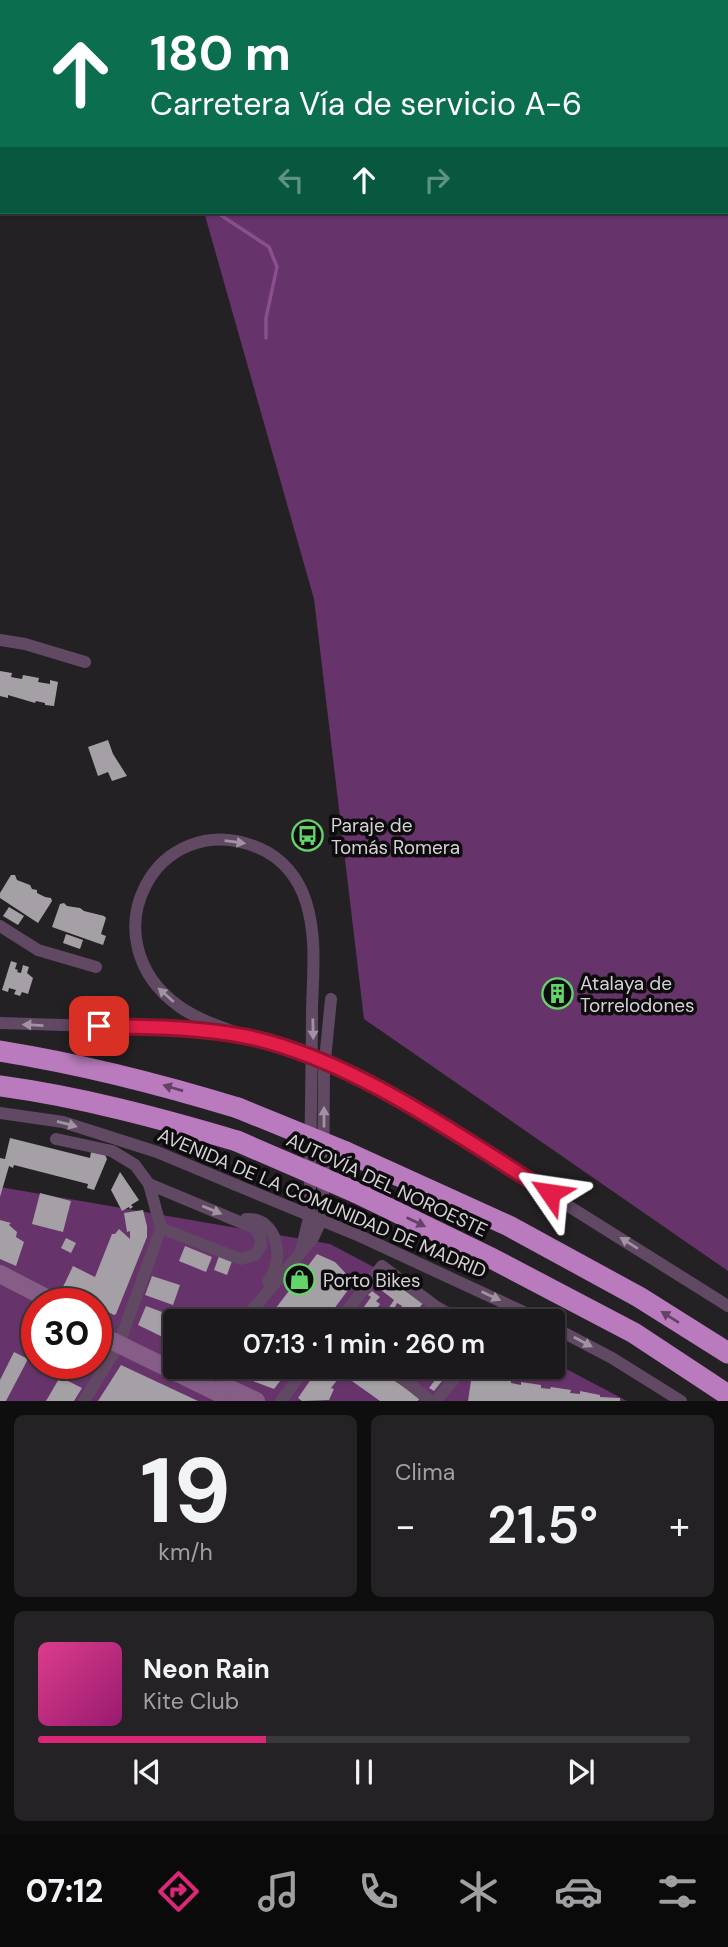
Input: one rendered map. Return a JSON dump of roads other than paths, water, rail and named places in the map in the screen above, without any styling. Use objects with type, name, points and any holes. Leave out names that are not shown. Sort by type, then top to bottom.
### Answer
[{"type":"highway","name":"AUTOVÍA DEL NOROESTE","points":[[0,1051],[64,1061],[172,1087],[238,1108],[346,1152],[509,1226],[639,1297],[728,1353]]},
{"type":"highway","name":"AUTOVÍA DEL NOROESTE","points":[[0,1086],[47,1093],[152,1116],[237,1141],[355,1192],[493,1259],[634,1333],[728,1395]]},
{"type":"street","points":[[0,640],[25,644],[85,662]]},
{"type":"street","points":[[300,1251],[309,1218],[310,1199],[313,937],[309,912],[295,878],[277,858],[264,850],[233,840],[201,842],[175,853],[153,873],[139,900],[135,925],[138,952],[152,980],[181,1007],[248,1037],[307,1055],[347,1072],[404,1103],[728,1306]]},
{"type":"street","points":[[0,926],[38,950],[96,967]]},
{"type":"street","points":[[253,1309],[318,1231],[323,1205],[324,1070],[331,999]]},
{"type":"street","points":[[0,1023],[193,1029],[248,1037]]},
{"type":"street","name":"AVENIDA DE LA COMUNIDAD DE MADRID","points":[[0,1113],[63,1122],[157,1152],[362,1237],[517,1309]]},
{"type":"street","points":[[56,1139],[112,1151],[135,1166],[149,1184],[161,1228],[121,1340],[84,1401]]},
{"type":"street","points":[[149,1184],[254,1228],[260,1236],[261,1246],[255,1255],[240,1259],[161,1228]]},
{"type":"street","points":[[237,1220],[252,1219],[263,1224],[272,1232],[277,1244],[277,1262],[273,1275],[258,1294],[256,1306]]},
{"type":"street","points":[[348,1309],[382,1266],[439,1309]]},
{"type":"street","points":[[0,1275],[26,1288]]},
{"type":"street","points":[[0,1287],[21,1297]]},
{"type":"street","points":[[565,1333],[681,1401]]},
{"type":"street","points":[[112,1334],[163,1358]]},
{"type":"street","points":[[112,1337],[163,1357]]},
{"type":"street","points":[[205,1379],[235,1401]]},
{"type":"street","points":[[210,1379],[256,1401]]},
{"type":"street","points":[[281,1401],[297,1379]]},
{"type":"street","points":[[404,1379],[434,1401],[453,1379]]},
{"type":"waterway","points":[[219,214],[269,247],[277,267],[266,318],[266,338]]},
{"type":"place","name":"Paraje de Tomás Romera","points":[[308,836]]},
{"type":"place","name":"Atalaya de Torrelodones","points":[[557,994]]},
{"type":"place","name":"Porto Bikes","points":[[300,1280]]}]
